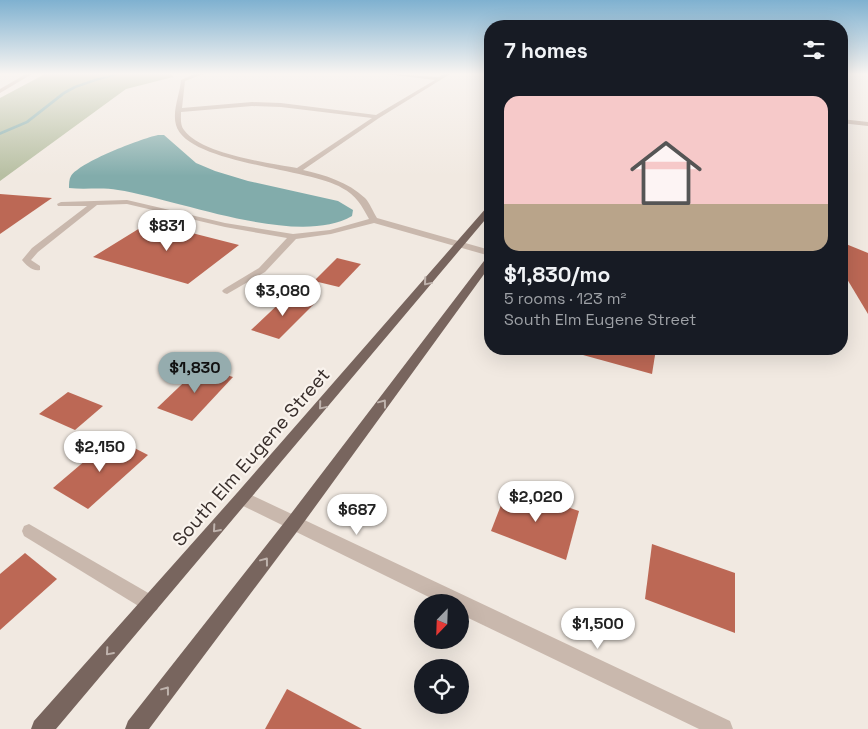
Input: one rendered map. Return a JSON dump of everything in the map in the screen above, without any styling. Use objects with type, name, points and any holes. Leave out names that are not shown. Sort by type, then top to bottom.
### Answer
[{"type":"main road","name":"South Elm Eugene Street","points":[[42,729],[243,498],[484,216]]},
{"type":"main road","points":[[136,729],[293,524],[484,267]]},
{"type":"street","points":[[848,121],[868,124]]},
{"type":"street","points":[[243,498],[440,594]]},
{"type":"street","points":[[469,608],[722,729]]},
{"type":"lane","points":[[206,108],[180,110],[177,119],[180,128],[188,137],[210,150],[236,160],[298,171],[332,180],[349,188],[366,202],[374,220]]},
{"type":"lane","points":[[310,108],[376,117]]},
{"type":"lane","points":[[298,171],[391,108]]},
{"type":"lane","points":[[61,204],[127,202],[226,225],[293,237],[331,232],[374,220],[484,251]]},
{"type":"lane","points":[[37,268],[26,260],[34,250],[96,203]]},
{"type":"lane","points":[[227,291],[262,270],[293,237]]},
{"type":"lane","points":[[29,531],[151,604]]},
{"type":"green space","points":[[0,108],[100,108],[0,181]]},
{"type":"water","points":[[158,135],[164,135],[196,163],[215,171],[248,181],[338,201],[353,210],[352,216],[329,224],[301,227],[270,224],[204,211],[118,190],[69,188],[71,176],[86,164],[125,146]]},
{"type":"building","points":[[0,194],[52,198],[0,234]]},
{"type":"building","points":[[153,220],[191,230],[188,232],[239,245],[188,284],[93,257]]},
{"type":"building","points":[[848,245],[868,253],[868,314],[848,281]]},
{"type":"building","points":[[337,258],[361,264],[339,287],[314,281]]},
{"type":"building","points":[[287,296],[314,304],[279,339],[251,330]]},
{"type":"building","points":[[583,355],[655,355],[652,374]]},
{"type":"building","points":[[200,367],[233,377],[192,421],[157,408]]},
{"type":"building","points":[[68,392],[103,406],[75,430],[39,414]]},
{"type":"building","points":[[113,437],[148,455],[88,509],[53,488]]},
{"type":"building","points":[[508,487],[579,511],[566,560],[491,531]]},
{"type":"building","points":[[652,544],[735,573],[735,633],[645,599]]},
{"type":"building","points":[[25,553],[57,579],[0,630],[0,574]]},
{"type":"building","points":[[287,689],[362,729],[265,729]]},
{"type":"waterway","points":[[0,134],[27,122],[45,108]]}]
